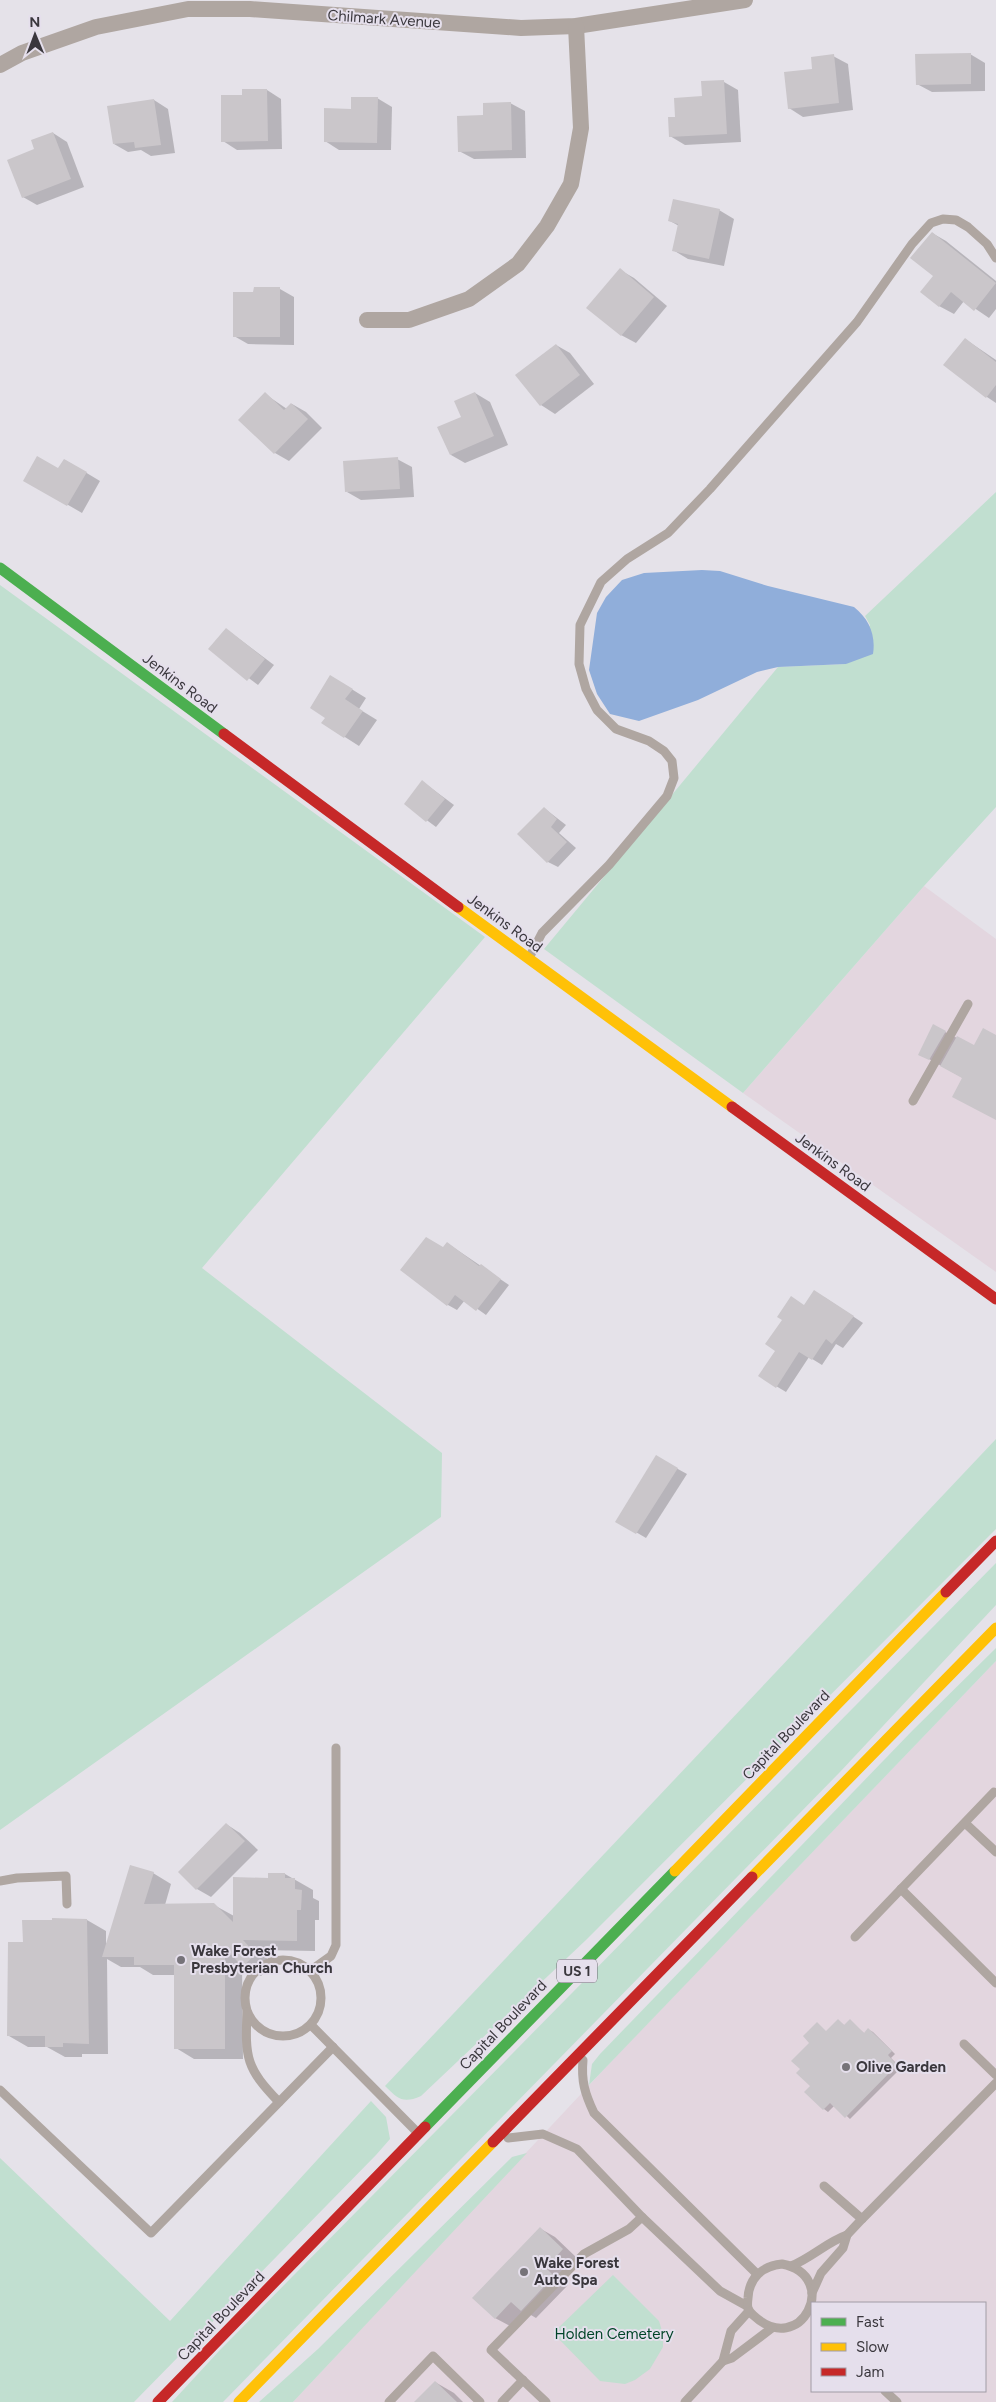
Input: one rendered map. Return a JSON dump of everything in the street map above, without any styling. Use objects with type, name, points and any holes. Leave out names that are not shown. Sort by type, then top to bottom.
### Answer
[{"type":"main road","name":"Jenkins Road","points":[[0,568],[529,959],[996,1299]]},
{"type":"main road","name":"Capital Boulevard","points":[[158,2402],[996,1541]]},
{"type":"main road","points":[[239,2402],[996,1628]]},
{"type":"street","name":"Chilmark Avenue","points":[[0,65],[22,53],[96,27],[188,4],[521,28],[576,26],[745,0]]},
{"type":"street","points":[[367,320],[409,320],[469,299],[518,264],[547,226],[571,184],[581,128],[576,26]]},
{"type":"lane","points":[[529,959],[542,933],[609,864],[667,796],[674,778],[672,761],[664,751],[649,741],[616,729],[597,710],[586,689],[579,664],[580,625],[601,582],[627,560],[668,532],[710,489],[857,322],[912,244],[931,223],[943,219],[956,220],[968,227],[987,244],[996,258]]},
{"type":"lane","points":[[913,1101],[968,1004]]},
{"type":"lane","points":[[310,1971],[331,1956],[336,1945],[336,1748]]},
{"type":"lane","points":[[855,1937],[994,1792]]},
{"type":"lane","points":[[965,1823],[996,1852]]},
{"type":"lane","points":[[0,1881],[17,1878],[66,1876],[67,1904]]},
{"type":"lane","points":[[901,1889],[996,1983]]},
{"type":"lane","points":[[247,2009],[257,2025],[274,2035],[287,2036],[300,2032],[311,2025],[318,2015],[321,1998],[317,1980],[310,1971],[300,1964],[288,1960],[276,1961],[265,1965],[255,1973],[248,1983],[245,1996],[247,2009],[246,2053],[256,2078],[279,2102]]},
{"type":"lane","points":[[311,2025],[419,2134]]},
{"type":"lane","points":[[964,2044],[996,2075]]},
{"type":"lane","points":[[0,2090],[151,2233],[333,2047]]},
{"type":"lane","points":[[584,2049],[582,2077],[584,2094],[594,2113],[757,2274]]},
{"type":"lane","points":[[493,2141],[530,2134],[542,2134],[576,2149],[642,2217],[720,2290],[748,2309],[763,2324],[772,2328],[791,2327],[809,2319],[812,2293],[821,2273],[843,2248],[848,2235],[996,2083]]},
{"type":"lane","points":[[824,2186],[862,2219]]},
{"type":"lane","points":[[546,2402],[492,2350],[584,2254],[629,2230],[642,2217]]},
{"type":"lane","points":[[685,2402],[723,2361],[732,2331],[748,2309],[748,2291],[757,2274],[773,2265],[791,2266],[821,2251],[838,2237],[848,2235]]},
{"type":"lane","points":[[791,2266],[806,2276],[812,2293]]},
{"type":"lane","points":[[723,2361],[732,2358],[772,2328]]},
{"type":"lane","points":[[389,2402],[433,2356],[480,2402]]},
{"type":"lane","points":[[502,2402],[523,2380]]},
{"type":"lane","points":[[886,2392],[897,2402]]},
{"type":"shaded area","points":[[924,886],[996,939],[996,1272],[743,1093]]},
{"type":"shaded area","points":[[996,1661],[996,2402],[293,2402],[624,2048]]},
{"type":"green space","points":[[996,492],[996,807],[924,886],[743,1093],[544,949],[778,667],[846,664],[870,625],[865,616]]},
{"type":"green space","points":[[0,585],[485,937],[202,1268],[442,1453],[441,1517],[0,1830]]},
{"type":"green space","points":[[996,1439],[996,1529],[586,1940],[421,2096],[410,2100],[401,2099],[385,2086]]},
{"type":"green space","points":[[996,1563],[996,1605],[840,1772],[223,2402],[172,2402],[219,2351]]},
{"type":"green space","points":[[996,1648],[996,1661],[589,2085],[592,2064],[600,2054],[912,1731]]},
{"type":"green space","points":[[371,2101],[386,2117],[390,2139],[134,2402],[0,2402],[0,2158],[170,2321]]},
{"type":"green space","points":[[527,2153],[293,2402],[259,2402],[318,2349],[512,2157]]},
{"type":"green space","name":"Holden Cemetery","points":[[613,2275],[659,2321],[663,2334],[663,2347],[650,2369],[635,2380],[625,2384],[600,2381],[553,2333]]},
{"type":"water","points":[[720,571],[768,586],[854,607],[864,617],[870,628],[874,647],[873,654],[846,664],[778,667],[757,672],[698,700],[639,721],[610,714],[597,694],[589,670],[597,613],[606,597],[622,580],[644,573]]},
{"type":"building","points":[[971,53],[971,84],[916,85],[915,54]]},
{"type":"building","points":[[834,54],[839,103],[788,109],[784,72],[812,69],[811,57]]},
{"type":"building","points":[[724,80],[727,134],[669,137],[668,117],[675,117],[674,98],[702,96],[701,81]]},
{"type":"building","points":[[242,89],[267,89],[268,141],[221,142],[221,95],[242,95]]},
{"type":"building","points":[[351,97],[378,97],[377,143],[324,142],[324,108],[351,109]]},
{"type":"building","points":[[154,99],[161,145],[135,148],[134,142],[113,144],[107,106]]},
{"type":"building","points":[[511,102],[512,150],[458,152],[457,116],[483,115],[483,103]]},
{"type":"building","points":[[53,132],[71,179],[22,198],[7,160],[34,149],[31,140]]},
{"type":"building","points":[[673,199],[720,209],[709,259],[672,251],[678,224],[668,221]]},
{"type":"building","points":[[932,232],[996,283],[974,311],[951,292],[939,307],[920,292],[933,276],[910,258]]},
{"type":"building","points":[[620,268],[654,297],[621,336],[586,308]]},
{"type":"building","points":[[254,287],[280,287],[280,337],[233,337],[233,292],[253,292]]},
{"type":"building","points":[[965,338],[996,362],[996,385],[986,398],[943,365]]},
{"type":"building","points":[[556,344],[580,375],[540,406],[515,375]]},
{"type":"building","points":[[265,392],[284,410],[291,403],[308,419],[274,454],[238,420]]},
{"type":"building","points":[[475,392],[494,436],[450,455],[437,427],[461,417],[454,401]]},
{"type":"building","points":[[37,456],[58,468],[64,459],[87,472],[67,506],[23,481]]},
{"type":"building","points":[[398,457],[400,489],[345,492],[343,461]]},
{"type":"building","points":[[226,628],[265,659],[247,681],[208,649]]},
{"type":"building","points":[[330,675],[353,689],[345,699],[363,711],[344,738],[321,723],[325,718],[310,708]]},
{"type":"building","points":[[422,780],[445,799],[426,822],[404,804]]},
{"type":"building","points":[[544,807],[557,819],[551,827],[567,842],[547,863],[517,834]]},
{"type":"building","points":[[933,1024],[946,1031],[929,1060],[918,1055]]},
{"type":"building","points":[[983,1028],[996,1035],[996,1120],[952,1097],[962,1078],[940,1066],[957,1036],[974,1045]]},
{"type":"building","points":[[426,1237],[443,1247],[447,1242],[479,1266],[481,1264],[501,1279],[476,1311],[455,1295],[447,1306],[400,1270]]},
{"type":"building","points":[[814,1290],[854,1316],[832,1344],[826,1339],[812,1360],[799,1352],[776,1388],[758,1376],[775,1351],[765,1344],[782,1320],[777,1317],[791,1296],[804,1305]]},
{"type":"building","points":[[656,1455],[678,1468],[636,1534],[615,1522]]},
{"type":"building","points":[[226,1823],[245,1841],[196,1890],[178,1872]]},
{"type":"building","points":[[130,1865],[154,1872],[144,1904],[214,1903],[233,1922],[233,1877],[268,1878],[268,1873],[285,1873],[285,1878],[295,1878],[295,1889],[302,1890],[301,1910],[297,1910],[297,1941],[243,1940],[256,1954],[242,1967],[225,1947],[225,2049],[174,2049],[174,1965],[134,1965],[134,1957],[102,1957]]},
{"type":"building","points":[[52,1918],[87,1919],[89,2044],[63,2043],[63,2047],[45,2047],[45,2036],[7,2036],[8,1942],[23,1942],[22,1920],[52,1920]]},
{"type":"building","name":"Olive Garden","points":[[838,2019],[844,2025],[850,2019],[864,2033],[868,2028],[892,2051],[888,2055],[897,2065],[845,2118],[830,2103],[823,2110],[804,2092],[810,2086],[796,2073],[800,2069],[791,2061],[809,2043],[803,2036],[817,2022],[826,2031]]},
{"type":"building","name":"Wake Forest Auto Spa","points":[[540,2227],[563,2249],[546,2268],[554,2276],[521,2311],[511,2302],[495,2319],[472,2298]]},
{"type":"building","points":[[435,2381],[457,2402],[414,2402]]},
{"type":"traffic: fast","points":[[0,568],[224,734]]},
{"type":"traffic: fast","points":[[425,2127],[675,1871]]},
{"type":"traffic: slow","points":[[458,907],[732,1107]]},
{"type":"traffic: slow","points":[[675,1871],[946,1592]]},
{"type":"traffic: slow","points":[[752,1877],[996,1628]]},
{"type":"traffic: slow","points":[[239,2402],[493,2142]]},
{"type":"traffic: jam","points":[[224,734],[458,907]]},
{"type":"traffic: jam","points":[[732,1107],[996,1299]]},
{"type":"traffic: jam","points":[[946,1592],[996,1541]]},
{"type":"traffic: jam","points":[[493,2142],[752,1877]]},
{"type":"traffic: jam","points":[[158,2402],[425,2127]]},
{"type":"place","name":"Wake Forest Presbyterian Church","points":[[181,1960]]},
{"type":"place","name":"Olive Garden","points":[[846,2067]]},
{"type":"place","name":"Wake Forest Auto Spa","points":[[524,2272]]}]
